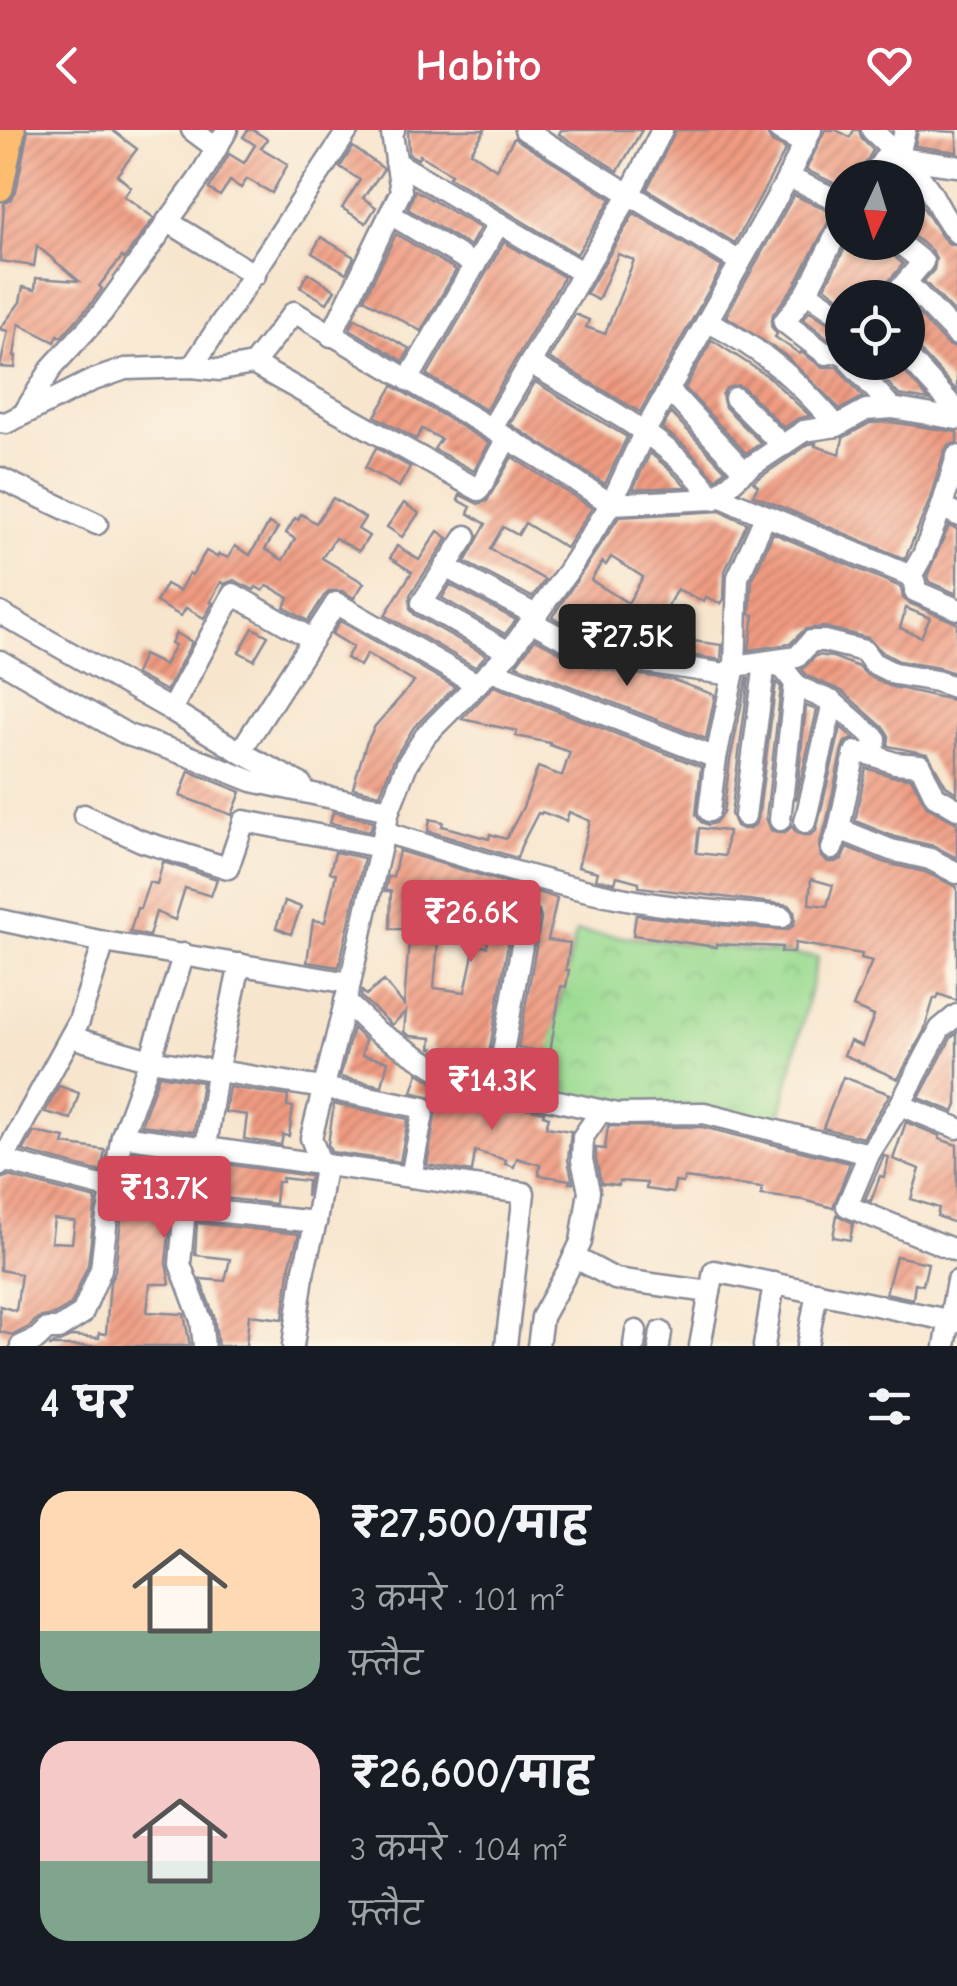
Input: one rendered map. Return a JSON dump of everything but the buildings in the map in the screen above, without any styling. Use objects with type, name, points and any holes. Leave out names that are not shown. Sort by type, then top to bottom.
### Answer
[{"type":"main road","points":[[1,175],[12,130]]},
{"type":"street","points":[[24,413],[53,366],[102,313],[198,180],[222,139],[192,130]]},
{"type":"street","points":[[192,367],[348,130]]},
{"type":"street","points":[[331,336],[401,191],[394,130]]},
{"type":"street","points":[[0,422],[6,424],[91,381],[124,369],[220,370],[253,364],[478,490],[530,364],[630,194],[662,130]]},
{"type":"street","points":[[292,1346],[324,1172],[311,1138],[388,810],[407,764],[426,736],[509,652],[611,504],[644,433],[808,137],[778,130]]},
{"type":"street","points":[[872,130],[929,190],[957,233]]},
{"type":"street","points":[[892,160],[898,155],[905,130]]},
{"type":"street","points":[[536,132],[740,262]]},
{"type":"street","points":[[898,155],[957,166]]},
{"type":"street","points":[[396,162],[583,273]]},
{"type":"street","points":[[788,177],[825,194]]},
{"type":"street","points":[[390,214],[474,265]]},
{"type":"street","points":[[167,221],[254,275]]},
{"type":"street","points":[[408,380],[499,223]]},
{"type":"street","points":[[825,257],[807,292],[784,322],[825,353]]},
{"type":"street","points":[[908,280],[923,262],[920,260]]},
{"type":"street","points":[[807,292],[825,304]]},
{"type":"street","points":[[925,310],[957,335]]},
{"type":"street","points":[[253,364],[294,312],[611,504],[716,497],[911,576],[915,591],[957,608]]},
{"type":"street","points":[[707,321],[778,364],[837,426]]},
{"type":"street","points":[[530,364],[668,450],[700,477],[716,497]]},
{"type":"street","points":[[925,378],[957,415]]},
{"type":"street","points":[[866,380],[892,408]]},
{"type":"street","points":[[668,389],[744,471]]},
{"type":"street","points":[[735,398],[783,446]]},
{"type":"street","points":[[716,497],[744,471],[804,431],[837,426],[866,410],[892,408],[957,415]]},
{"type":"street","points":[[911,576],[950,510],[957,456]]},
{"type":"street","points":[[0,478],[97,524]]},
{"type":"street","points":[[709,810],[735,666],[738,578],[765,517]]},
{"type":"street","points":[[466,536],[422,602],[509,652]]},
{"type":"street","points":[[444,567],[592,654],[725,674],[735,666],[796,657],[812,641],[824,641],[864,651],[873,663],[895,674],[936,680],[957,688]]},
{"type":"street","points":[[171,710],[234,594],[312,639]]},
{"type":"street","points":[[240,752],[336,603],[484,677],[716,758]]},
{"type":"street","points":[[0,614],[240,752],[330,799]]},
{"type":"street","points":[[0,661],[128,736],[252,781],[388,810]]},
{"type":"street","points":[[765,662],[782,668],[798,687],[833,702],[876,739],[872,755]]},
{"type":"street","points":[[745,816],[765,662]]},
{"type":"street","points":[[780,820],[795,683]]},
{"type":"street","points":[[805,822],[833,702]]},
{"type":"street","points":[[957,808],[935,796],[920,765],[895,763],[856,752],[836,838],[930,859],[957,873]]},
{"type":"street","points":[[84,815],[141,841],[228,868],[244,822],[383,840],[615,896],[782,917]]},
{"type":"street","points":[[497,1086],[527,916]]},
{"type":"street","points":[[0,920],[240,964],[347,992],[376,1031],[439,1070],[467,1081],[617,1114],[704,1113],[869,1154]]},
{"type":"street","points":[[104,942],[80,1021],[1,1163],[112,1189]]},
{"type":"street","points":[[21,1346],[82,1314],[101,1268],[122,1136],[184,954]]},
{"type":"street","points":[[206,1147],[240,964]]},
{"type":"street","points":[[957,1015],[940,1028],[869,1154],[847,1206],[957,1251]]},
{"type":"street","points":[[71,1037],[150,1060],[424,1108],[411,1177]]},
{"type":"street","points":[[900,1105],[957,1128]]},
{"type":"street","points":[[538,1346],[542,1317],[581,1242],[589,1191],[582,1160],[583,1138],[601,1111]]},
{"type":"street","points":[[122,1136],[524,1193],[506,1346]]},
{"type":"street","points":[[204,1346],[201,1320],[180,1264],[185,1208],[316,1222]]},
{"type":"street","points":[[574,1257],[615,1279],[710,1292]]},
{"type":"street","points":[[700,1346],[714,1271],[953,1322]]},
{"type":"street","points":[[945,1346],[953,1322],[957,1281]]},
{"type":"street","points":[[764,1346],[774,1283]]},
{"type":"street","points":[[807,1346],[817,1292]]},
{"type":"green space","points":[[576,932],[818,957],[778,1125],[630,1110],[539,1092]]}]
